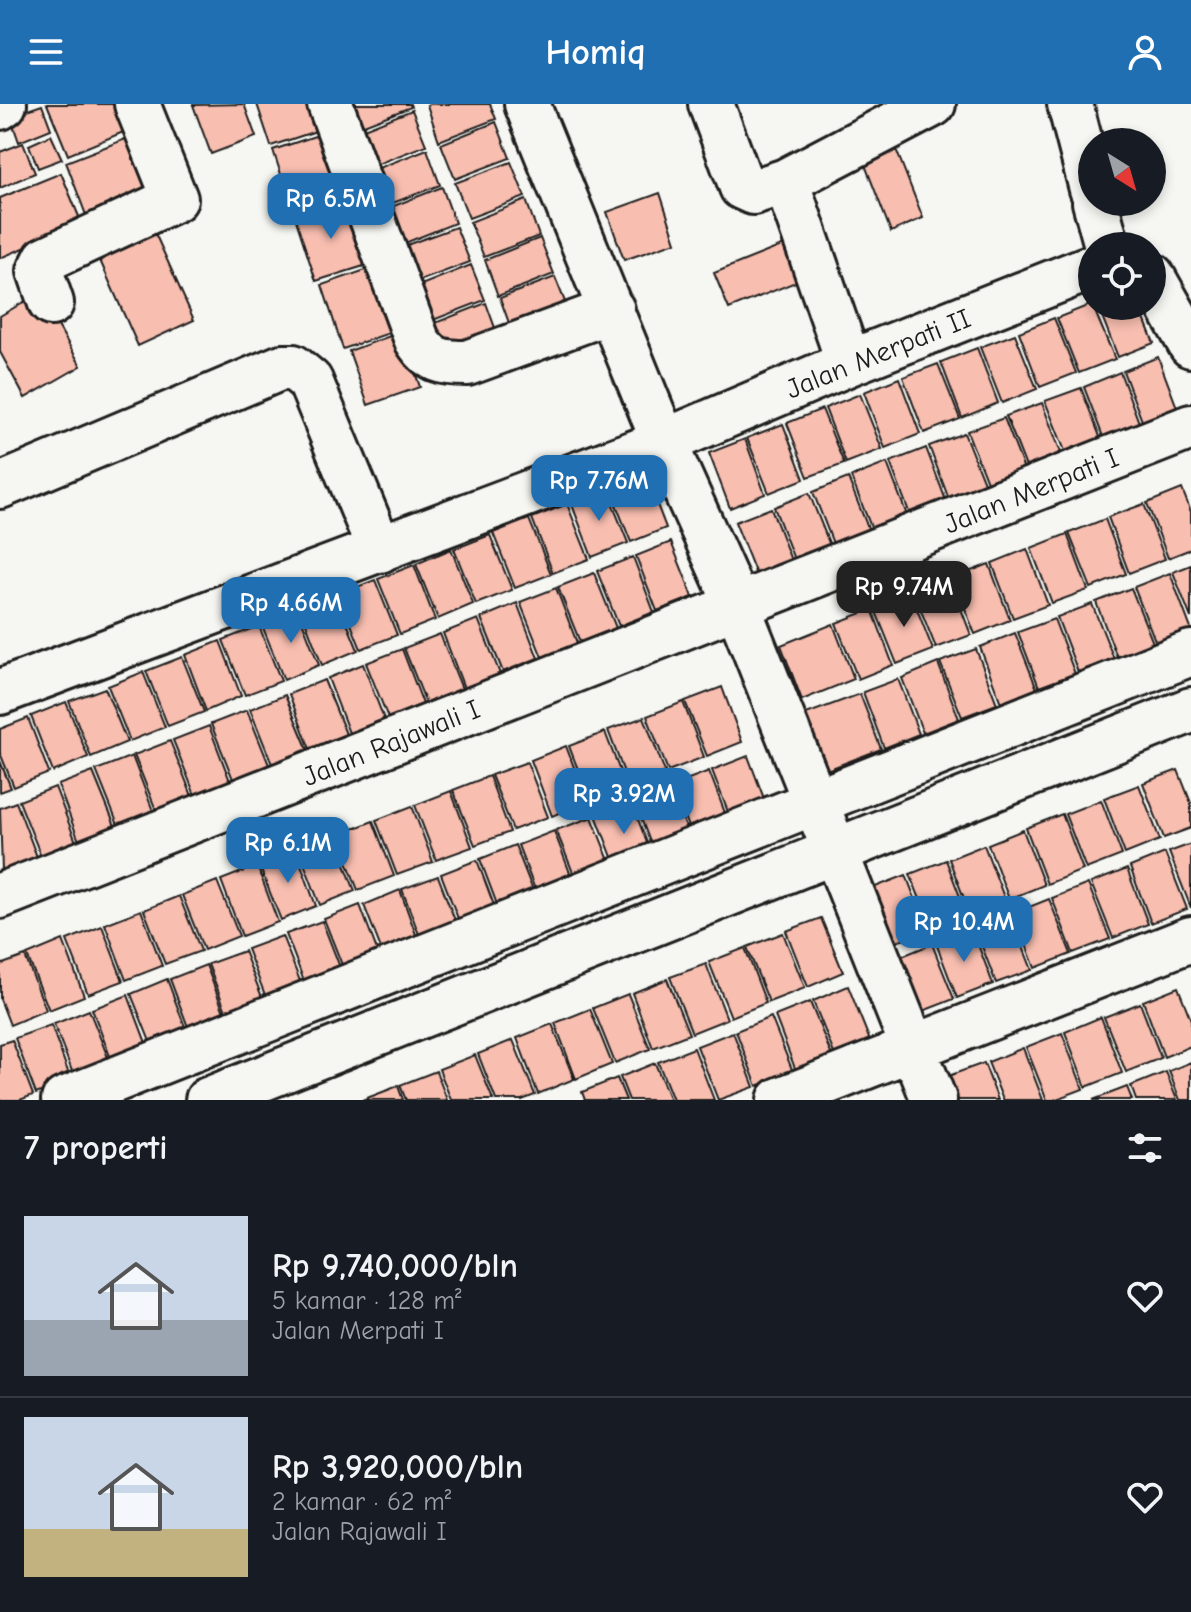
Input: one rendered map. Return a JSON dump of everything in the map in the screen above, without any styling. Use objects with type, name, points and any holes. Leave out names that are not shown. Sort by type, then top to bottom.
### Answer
[{"type":"street","points":[[51,303],[40,271],[42,262],[175,199],[137,104]]},
{"type":"street","points":[[330,104],[417,340],[426,354],[447,363],[467,363],[612,310]]},
{"type":"street","points":[[527,104],[664,442],[737,605],[934,1100]]},
{"type":"street","points":[[711,104],[742,187],[753,192],[786,181],[879,118],[933,104]]},
{"type":"street","points":[[1070,104],[1078,135]]},
{"type":"street","points":[[786,181],[849,363]]},
{"type":"street","name":"Jalan Merpati II","points":[[0,692],[664,442],[849,363],[1078,273]]},
{"type":"street","points":[[1166,301],[1191,345]]},
{"type":"street","points":[[0,486],[282,367],[293,367],[310,381],[380,550]]},
{"type":"street","name":"Jalan Merpati I","points":[[737,605],[1191,427]]},
{"type":"street","name":"Jalan Rajawali I","points":[[0,896],[737,605]]},
{"type":"street","points":[[64,1100],[1191,653]]},
{"type":"street","points":[[208,1100],[1191,710]]},
{"type":"street","points":[[780,1100],[1191,939]]},
{"type":"building","points":[[47,104],[129,104],[138,126],[68,155]]},
{"type":"building","points":[[244,104],[256,137],[211,154],[193,105]]},
{"type":"building","points":[[257,104],[314,104],[322,129],[271,146]]},
{"type":"building","points":[[346,104],[410,104],[411,107],[356,128]]},
{"type":"building","points":[[490,104],[496,119],[439,141],[427,105]]},
{"type":"building","points":[[42,105],[51,129],[19,142],[10,116]]},
{"type":"building","points":[[412,110],[426,145],[370,167],[356,132]]},
{"type":"building","points":[[496,122],[510,158],[455,179],[441,144]]},
{"type":"building","points":[[141,133],[165,194],[89,223],[66,162]]},
{"type":"building","points":[[324,133],[345,197],[294,214],[273,150]]},
{"type":"building","points":[[51,135],[62,159],[38,168],[29,145]]},
{"type":"building","points":[[23,143],[35,173],[0,188],[0,152]]},
{"type":"building","points":[[894,144],[923,218],[891,232],[862,157]]},
{"type":"building","points":[[427,149],[440,185],[385,206],[371,171]]},
{"type":"building","points":[[511,162],[525,197],[469,218],[455,183]]},
{"type":"building","points":[[61,173],[82,224],[0,258],[0,198]]},
{"type":"building","points":[[442,187],[455,223],[400,245],[386,209]]},
{"type":"building","points":[[660,193],[676,242],[624,260],[607,212]]},
{"type":"building","points":[[526,200],[539,236],[484,257],[470,222]]},
{"type":"building","points":[[346,201],[367,265],[316,281],[295,217]]},
{"type":"building","points":[[150,222],[194,320],[138,346],[94,247]]},
{"type":"building","points":[[456,227],[470,262],[414,283],[401,247]]},
{"type":"building","points":[[540,238],[554,274],[498,296],[485,260]]},
{"type":"building","points":[[789,243],[803,279],[729,309],[714,273]]},
{"type":"building","points":[[471,265],[485,300],[428,322],[416,287]]},
{"type":"building","points":[[374,267],[395,331],[343,349],[322,285]]},
{"type":"building","points":[[555,277],[569,312],[513,334],[500,298]]},
{"type":"building","points":[[39,293],[81,366],[25,398],[0,352],[0,316]]},
{"type":"building","points":[[486,303],[499,339],[444,361],[430,325]]},
{"type":"building","points":[[1078,310],[1078,320],[1099,320],[1115,359],[1079,373],[1057,318]]},
{"type":"building","points":[[1054,318],[1076,373],[1040,387],[1019,332]]},
{"type":"building","points":[[1103,320],[1145,320],[1154,343],[1118,357]]},
{"type":"building","points":[[401,332],[420,387],[368,405],[349,351]]},
{"type":"building","points":[[1015,334],[1037,389],[1002,403],[980,347]]},
{"type":"building","points":[[977,348],[998,403],[962,418],[941,362]]},
{"type":"building","points":[[1158,357],[1179,413],[1144,426],[1123,371]]},
{"type":"building","points":[[938,364],[960,419],[924,433],[903,377]]},
{"type":"building","points":[[1120,372],[1141,428],[1105,442],[1084,387]]},
{"type":"building","points":[[899,378],[920,434],[885,448],[864,392]]},
{"type":"building","points":[[1081,388],[1102,442],[1067,456],[1045,401]]},
{"type":"building","points":[[860,394],[882,449],[846,463],[825,408]]},
{"type":"building","points":[[1042,403],[1063,458],[1028,472],[1006,416]]},
{"type":"building","points":[[822,409],[844,464],[808,477],[787,423]]},
{"type":"building","points":[[1004,418],[1025,472],[989,487],[967,431]]},
{"type":"building","points":[[783,424],[804,479],[769,493],[747,438]]},
{"type":"building","points":[[964,433],[986,488],[950,502],[929,446]]},
{"type":"building","points":[[745,439],[765,494],[730,508],[709,453]]},
{"type":"building","points":[[926,448],[947,503],[911,517],[890,462]]},
{"type":"building","points":[[887,463],[908,518],[873,532],[851,477]]},
{"type":"building","points":[[645,473],[666,528],[631,542],[609,487]]},
{"type":"building","points":[[848,478],[870,533],[834,546],[813,492]]},
{"type":"building","points":[[606,488],[628,543],[592,557],[571,502]]},
{"type":"building","points":[[1182,489],[1191,512],[1191,549],[1168,558],[1147,503]]},
{"type":"building","points":[[809,493],[831,548],[795,562],[774,507]]},
{"type":"building","points":[[567,504],[589,559],[553,573],[532,518]]},
{"type":"building","points":[[1144,504],[1165,559],[1129,573],[1108,517]]},
{"type":"building","points":[[771,508],[792,563],[757,577],[735,522]]},
{"type":"building","points":[[529,519],[551,574],[515,588],[493,533]]},
{"type":"building","points":[[1105,519],[1126,574],[1091,588],[1069,533]]},
{"type":"building","points":[[1067,534],[1088,590],[1052,603],[1031,548]]},
{"type":"building","points":[[490,535],[512,590],[476,604],[454,549]]},
{"type":"building","points":[[671,542],[693,597],[657,611],[636,556]]},
{"type":"building","points":[[451,549],[473,604],[438,619],[416,564]]},
{"type":"building","points":[[1027,549],[1048,605],[1013,618],[992,563]]},
{"type":"building","points":[[633,557],[654,612],[619,626],[597,571]]},
{"type":"building","points":[[989,564],[1010,620],[975,634],[953,578]]},
{"type":"building","points":[[414,565],[435,620],[400,634],[378,579]]},
{"type":"building","points":[[1191,565],[1191,618],[1173,572]]},
{"type":"building","points":[[594,573],[616,628],[580,642],[558,587]]},
{"type":"building","points":[[1170,573],[1191,629],[1156,643],[1134,587]]},
{"type":"building","points":[[375,580],[397,635],[361,649],[339,594]]},
{"type":"building","points":[[950,580],[971,635],[936,648],[914,593]]},
{"type":"building","points":[[556,588],[577,643],[542,657],[520,602]]},
{"type":"building","points":[[1131,588],[1153,643],[1117,657],[1096,602]]},
{"type":"building","points":[[911,594],[933,650],[897,664],[875,609]]},
{"type":"building","points":[[336,596],[358,650],[322,665],[301,610]]},
{"type":"building","points":[[517,603],[538,658],[503,672],[481,618]]},
{"type":"building","points":[[1092,604],[1114,659],[1078,672],[1057,617]]},
{"type":"building","points":[[872,609],[893,665],[858,679],[836,623]]},
{"type":"building","points":[[298,611],[319,665],[284,680],[262,625]]},
{"type":"building","points":[[478,619],[500,674],[464,688],[443,633]]},
{"type":"building","points":[[1054,619],[1075,674],[1039,687],[1018,632]]},
{"type":"building","points":[[833,624],[854,679],[802,700],[781,645]]},
{"type":"building","points":[[259,626],[281,681],[245,695],[223,640]]},
{"type":"building","points":[[1015,633],[1037,689],[1001,703],[980,647]]},
{"type":"building","points":[[440,634],[462,689],[426,703],[404,648]]},
{"type":"building","points":[[220,641],[241,696],[206,711],[185,655]]},
{"type":"building","points":[[402,649],[423,704],[388,718],[366,663]]},
{"type":"building","points":[[976,649],[997,704],[962,717],[940,662]]},
{"type":"building","points":[[182,657],[204,712],[168,726],[146,671]]},
{"type":"building","points":[[938,663],[959,719],[923,733],[902,678]]},
{"type":"building","points":[[363,664],[384,719],[349,733],[328,678]]},
{"type":"building","points":[[143,672],[165,727],[130,741],[108,686]]},
{"type":"building","points":[[898,679],[919,734],[884,748],[863,692]]},
{"type":"building","points":[[324,680],[346,734],[310,749],[289,694]]},
{"type":"building","points":[[722,687],[742,742],[707,756],[685,701]]},
{"type":"building","points":[[105,688],[127,742],[91,757],[69,701]]},
{"type":"building","points":[[860,694],[881,749],[819,773],[798,717]]},
{"type":"building","points":[[285,695],[308,750],[272,764],[250,709]]},
{"type":"building","points":[[66,702],[88,757],[53,772],[31,716]]},
{"type":"building","points":[[683,702],[704,757],[668,771],[647,716]]},
{"type":"building","points":[[247,710],[269,765],[233,779],[211,724]]},
{"type":"building","points":[[644,717],[665,772],[629,786],[608,730]]},
{"type":"building","points":[[28,718],[49,773],[14,787],[0,753],[0,729]]},
{"type":"building","points":[[209,726],[230,781],[195,795],[173,740]]},
{"type":"building","points":[[605,732],[626,787],[590,801],[569,746]]},
{"type":"building","points":[[170,741],[192,796],[156,810],[134,755]]},
{"type":"building","points":[[566,746],[587,802],[552,816],[531,760]]},
{"type":"building","points":[[132,756],[153,811],[118,825],[96,770]]},
{"type":"building","points":[[748,756],[769,812],[733,825],[712,770]]},
{"type":"building","points":[[0,761],[11,788],[0,792]]},
{"type":"building","points":[[527,762],[548,817],[513,830],[491,775]]},
{"type":"building","points":[[1178,770],[1191,803],[1191,828],[1164,838],[1143,783]]},
{"type":"building","points":[[709,771],[730,826],[694,840],[673,785]]},
{"type":"building","points":[[93,772],[115,826],[79,841],[58,785]]},
{"type":"building","points":[[489,776],[510,832],[475,845],[453,790]]},
{"type":"building","points":[[1139,785],[1160,840],[1125,854],[1104,798]]},
{"type":"building","points":[[670,786],[691,841],[655,855],[634,800]]},
{"type":"building","points":[[55,787],[76,842],[41,856],[19,801]]},
{"type":"building","points":[[451,791],[472,847],[436,860],[415,805]]},
{"type":"building","points":[[1101,800],[1122,855],[1086,869],[1065,814]]},
{"type":"building","points":[[631,801],[652,856],[617,870],[596,815]]},
{"type":"building","points":[[16,802],[37,857],[2,871],[0,808]]},
{"type":"building","points":[[412,806],[433,862],[397,875],[376,820]]},
{"type":"building","points":[[1062,814],[1083,870],[1047,884],[1026,828]]},
{"type":"building","points":[[592,817],[613,871],[578,885],[556,830]]},
{"type":"building","points":[[373,821],[394,876],[358,890],[337,835]]},
{"type":"building","points":[[1023,830],[1044,885],[1009,899],[988,844]]},
{"type":"building","points":[[554,831],[575,886],[539,900],[518,845]]},
{"type":"building","points":[[334,836],[355,891],[320,905],[299,850]]},
{"type":"building","points":[[1191,844],[1191,908],[1169,852]]},
{"type":"building","points":[[515,845],[537,901],[501,915],[480,859]]},
{"type":"building","points":[[984,845],[1005,900],[970,914],[949,859]]},
{"type":"building","points":[[296,851],[316,906],[281,920],[259,865]]},
{"type":"building","points":[[1165,853],[1187,909],[1151,923],[1130,867]]},
{"type":"building","points":[[477,860],[498,916],[462,929],[441,874]]},
{"type":"building","points":[[946,860],[967,915],[932,929],[910,874]]},
{"type":"building","points":[[257,866],[278,922],[242,936],[221,880]]},
{"type":"building","points":[[1127,869],[1148,924],[1113,938],[1091,883]]},
{"type":"building","points":[[906,875],[927,930],[892,944],[870,889]]},
{"type":"building","points":[[438,876],[459,931],[423,945],[402,889]]},
{"type":"building","points":[[217,881],[239,936],[204,950],[182,895]]},
{"type":"building","points":[[1088,884],[1110,939],[1073,953],[1052,898]]},
{"type":"building","points":[[400,890],[420,946],[385,959],[364,905]]},
{"type":"building","points":[[179,896],[201,951],[165,964],[144,910]]},
{"type":"building","points":[[1049,899],[1071,954],[1035,968],[1014,913]]},
{"type":"building","points":[[360,905],[381,961],[346,975],[324,919]]},
{"type":"building","points":[[141,910],[162,966],[126,980],[105,924]]},
{"type":"building","points":[[1010,914],[1032,970],[996,983],[975,928]]},
{"type":"building","points":[[821,918],[843,972],[808,987],[786,931]]},
{"type":"building","points":[[322,921],[343,975],[307,989],[286,934]]},
{"type":"building","points":[[102,926],[123,981],[88,994],[67,940]]},
{"type":"building","points":[[972,929],[993,984],[957,998],[936,943]]},
{"type":"building","points":[[783,933],[805,988],[769,1002],[747,947]]},
{"type":"building","points":[[282,936],[304,991],[269,1005],[247,949]]},
{"type":"building","points":[[63,940],[84,996],[49,1010],[27,955]]},
{"type":"building","points":[[932,944],[954,999],[918,1013],[897,958]]},
{"type":"building","points":[[745,948],[766,1003],[731,1017],[709,962]]},
{"type":"building","points":[[244,951],[265,1005],[229,1019],[208,964]]},
{"type":"building","points":[[25,956],[46,1010],[10,1025],[0,999],[0,965]]},
{"type":"building","points":[[706,964],[727,1019],[692,1033],[670,977]]},
{"type":"building","points":[[206,965],[227,1020],[191,1035],[170,979]]},
{"type":"building","points":[[167,979],[188,1035],[153,1049],[131,994]]},
{"type":"building","points":[[667,979],[689,1034],[653,1048],[632,993]]},
{"type":"building","points":[[848,986],[870,1041],[835,1056],[813,1001]]},
{"type":"building","points":[[1178,987],[1191,1020],[1191,1046],[1164,1057],[1143,1001]]},
{"type":"building","points":[[628,994],[650,1049],[615,1063],[593,1008]]},
{"type":"building","points":[[128,995],[149,1051],[113,1064],[92,1009]]},
{"type":"building","points":[[810,1002],[832,1056],[796,1071],[775,1016]]},
{"type":"building","points":[[1140,1003],[1161,1058],[1126,1072],[1104,1017]]},
{"type":"building","points":[[590,1009],[612,1064],[576,1079],[555,1023]]},
{"type":"building","points":[[89,1010],[111,1065],[75,1079],[54,1024]]},
{"type":"building","points":[[771,1017],[793,1072],[757,1086],[736,1031]]},
{"type":"building","points":[[1101,1017],[1122,1073],[1086,1087],[1065,1032]]},
{"type":"building","points":[[552,1024],[574,1079],[538,1094],[517,1038]]},
{"type":"building","points":[[51,1025],[71,1080],[36,1094],[15,1038]]},
{"type":"building","points":[[733,1032],[754,1087],[718,1100],[697,1046]]},
{"type":"building","points":[[1062,1033],[1083,1089],[1047,1100],[1026,1047]]},
{"type":"building","points":[[12,1040],[33,1095],[20,1100],[0,1100],[0,1044]]},
{"type":"building","points":[[513,1040],[535,1095],[522,1100],[496,1100],[478,1054]]},
{"type":"building","points":[[694,1048],[714,1100],[673,1100],[658,1062]]},
{"type":"building","points":[[1023,1048],[1043,1100],[1003,1100],[988,1062]]},
{"type":"building","points":[[475,1055],[493,1100],[451,1100],[439,1069]]},
{"type":"building","points":[[1191,1062],[1191,1100],[1180,1100],[1169,1071]]},
{"type":"building","points":[[655,1063],[670,1100],[629,1100],[620,1077]]},
{"type":"building","points":[[984,1063],[998,1100],[957,1100],[948,1076]]},
{"type":"building","points":[[436,1071],[447,1100],[406,1100],[400,1085]]},
{"type":"building","points":[[1166,1072],[1177,1100],[1136,1100],[1131,1086]]},
{"type":"building","points":[[617,1078],[626,1100],[585,1100],[582,1092]]},
{"type":"building","points":[[398,1086],[403,1100],[362,1100]]},
{"type":"building","points":[[1127,1087],[1132,1100],[1093,1100]]}]
